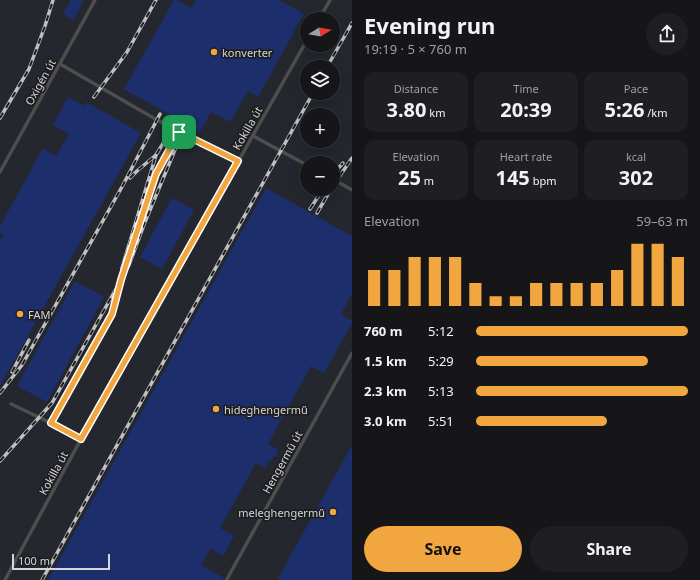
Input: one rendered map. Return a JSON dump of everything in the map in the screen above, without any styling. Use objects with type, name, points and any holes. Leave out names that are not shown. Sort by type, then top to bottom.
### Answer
[{"type":"lane","name":"Oxigén út","points":[[0,172],[95,0]]},
{"type":"lane","points":[[323,12],[330,0]]},
{"type":"lane","name":"Kokilla út","points":[[5,580],[81,439],[300,52]]},
{"type":"lane","points":[[60,64],[179,132],[238,161]]},
{"type":"lane","points":[[51,423],[112,314],[121,280],[156,174],[179,132]]},
{"type":"lane","points":[[253,136],[300,161]]},
{"type":"lane","points":[[340,184],[352,190]]},
{"type":"lane","name":"Hengermű út","points":[[227,579],[352,353]]},
{"type":"lane","points":[[11,404],[81,439]]},
{"type":"shaded area","points":[[0,0],[352,0],[352,580],[0,580]]},
{"type":"building","points":[[71,0],[84,0],[73,20],[63,14]]},
{"type":"building","name":"konverter","points":[[174,0],[191,8],[196,0],[279,0],[300,12],[300,21],[258,97],[248,91],[230,122],[211,112],[200,132],[124,89]]},
{"type":"building","name":"FAM","points":[[68,97],[84,106],[86,102],[141,133],[0,386],[0,240],[3,234],[0,233],[0,226],[43,148],[56,156],[69,134],[53,125]]},
{"type":"building","name":"hideghengermű","points":[[266,188],[352,236],[352,294],[341,314],[352,321],[352,323],[324,373],[311,366],[268,444],[279,450],[271,461],[269,460],[265,468],[256,463],[220,528],[234,536],[223,556],[210,549],[201,565],[224,578],[224,580],[48,580]]},
{"type":"building","points":[[172,198],[194,210],[162,269],[140,257]]},
{"type":"building","points":[[75,281],[104,297],[47,402],[17,386]]},
{"type":"building","name":"meleghengermű","points":[[352,445],[352,580],[277,580]]},
{"type":"railway","points":[[0,118],[29,69],[53,0]]},
{"type":"railway","points":[[94,97],[127,52],[156,0]]},
{"type":"railway","points":[[331,60],[352,23]]},
{"type":"railway","points":[[42,580],[309,100]]},
{"type":"railway","points":[[0,393],[22,365],[123,185],[160,114]]},
{"type":"railway","points":[[130,178],[156,155],[176,122]]},
{"type":"railway","points":[[0,461],[52,403],[121,280],[129,265],[145,222],[185,126]]},
{"type":"railway","points":[[122,268],[156,155]]},
{"type":"railway","points":[[340,176],[352,158]]},
{"type":"railway","points":[[340,166],[343,163]]},
{"type":"railway","points":[[310,209],[318,196]]},
{"type":"railway","points":[[317,213],[327,196]]},
{"type":"railway","points":[[12,372],[29,340]]},
{"type":"place","name":"konverter","points":[[214,52]]},
{"type":"place","name":"FAM","points":[[20,314]]},
{"type":"place","name":"hideghengermű","points":[[216,409]]},
{"type":"place","name":"meleghengermű","points":[[333,512]]},
{"type":"route","points":[[179,132],[238,161],[81,439],[51,423],[112,314],[121,280],[156,174],[179,132]]}]
